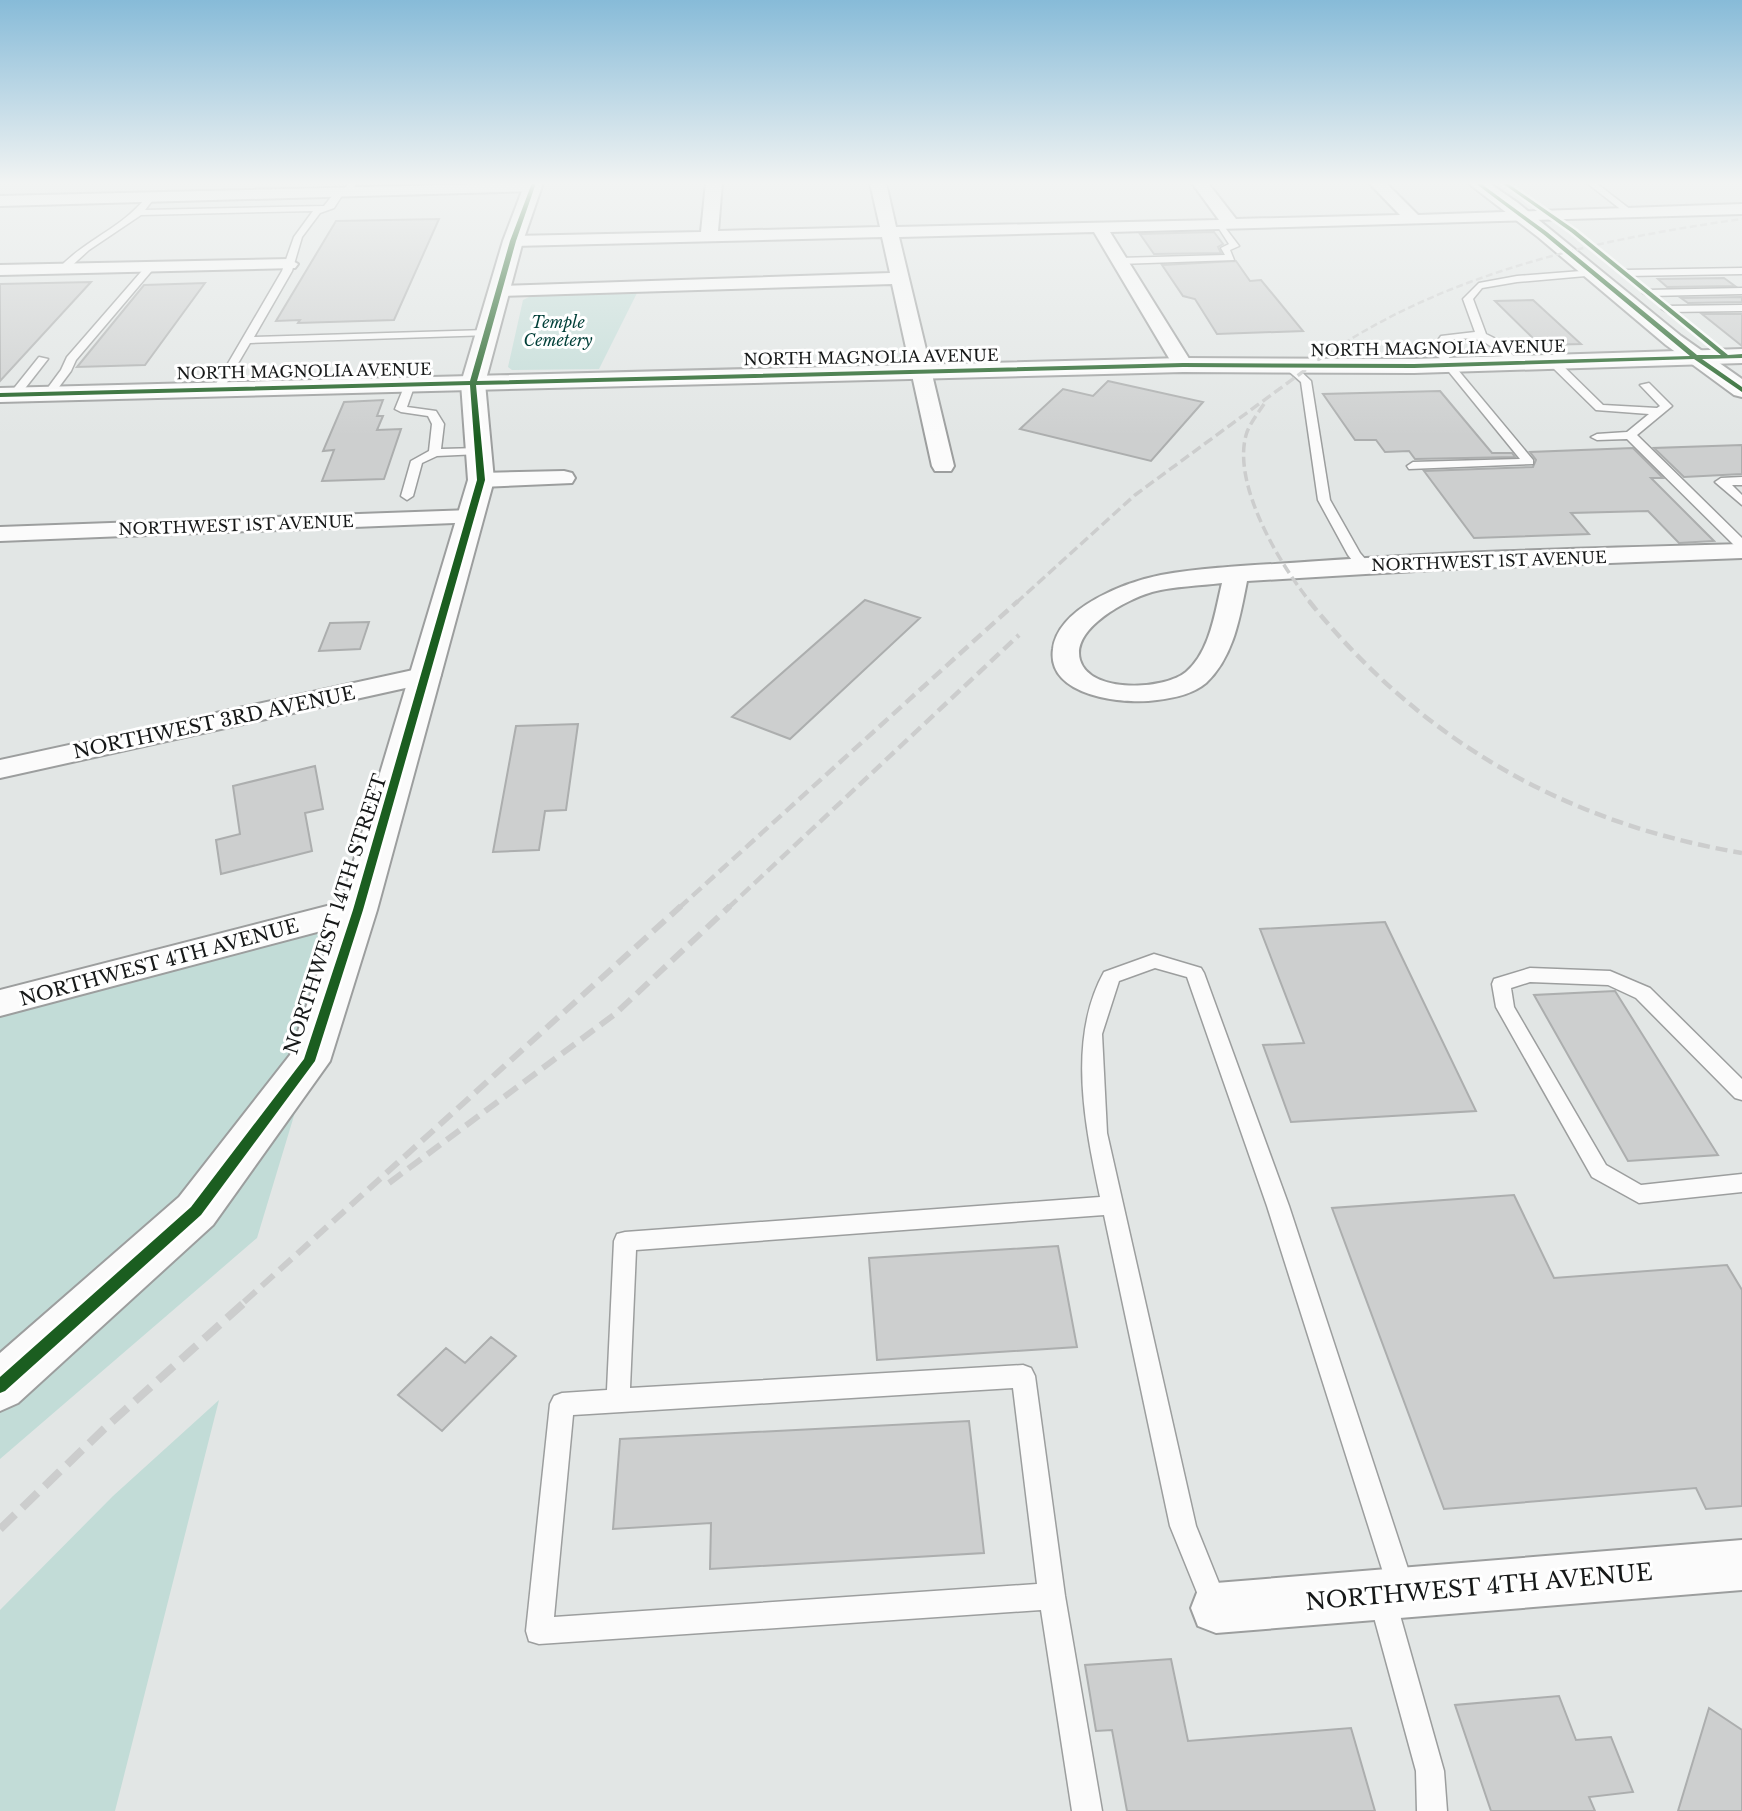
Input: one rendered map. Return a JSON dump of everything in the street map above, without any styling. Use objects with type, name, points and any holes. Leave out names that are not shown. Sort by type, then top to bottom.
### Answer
[{"type":"main road","points":[[473,383],[506,268]]},
{"type":"main road","points":[[1587,268],[1694,357],[1742,390]]},
{"type":"main road","points":[[1618,268],[1667,309],[1737,360]]},
{"type":"main road","name":"NORTH MAGNOLIA AVENUE","points":[[7,394],[1184,365],[1449,365],[1694,357],[1737,360]]},
{"type":"main road","name":"NORTHWEST 14TH STREET","points":[[0,1387],[196,1211],[309,1061],[358,910],[428,675],[471,517],[480,466],[473,383]]},
{"type":"street","points":[[0,270],[128,268]]},
{"type":"street","points":[[897,268],[943,466]]},
{"type":"street","points":[[1123,268],[1184,365]]},
{"type":"street","points":[[499,291],[899,278]]},
{"type":"street","points":[[480,466],[564,478]]},
{"type":"street","name":"NORTHWEST 1ST AVENUE","points":[[0,534],[471,517]]},
{"type":"street","name":"NORTHWEST 1ST AVENUE","points":[[1236,575],[1217,646],[1201,671],[1185,685],[1164,693],[1118,692],[1092,685],[1070,668],[1065,650],[1073,634],[1094,611],[1115,597],[1167,581],[1236,575],[1364,566],[1742,551]]},
{"type":"street","name":"NORTHWEST 3RD AVENUE","points":[[0,769],[428,675]]},
{"type":"street","name":"NORTHWEST 4TH AVENUE","points":[[0,1003],[358,910]]},
{"type":"street","name":"NORTHWEST 4TH AVENUE","points":[[1216,1608],[1742,1565]]},
{"type":"lane","points":[[49,393],[66,371],[71,359],[150,268]]},
{"type":"lane","points":[[218,389],[287,268]]},
{"type":"lane","points":[[1625,273],[1742,271]]},
{"type":"lane","points":[[1515,363],[1494,341],[1481,333],[1468,299],[1479,286],[1517,279],[1594,273]]},
{"type":"lane","points":[[1648,293],[1742,291]]},
{"type":"lane","points":[[1667,309],[1742,308]]},
{"type":"lane","points":[[247,340],[487,333]]},
{"type":"lane","points":[[1413,467],[1529,462],[1449,365],[1438,346],[1445,338],[1481,333]]},
{"type":"lane","points":[[7,394],[43,359]]},
{"type":"lane","points":[[1553,362],[1600,408],[1660,411]]},
{"type":"lane","points":[[1289,366],[1306,381],[1324,500],[1354,555],[1364,566]]},
{"type":"lane","points":[[410,384],[401,409],[432,413],[438,424],[435,453]]},
{"type":"lane","points":[[1597,437],[1630,435],[1665,406],[1645,385]]},
{"type":"lane","points":[[1630,435],[1742,545]]},
{"type":"lane","points":[[407,496],[417,461],[435,453],[480,466]]},
{"type":"lane","points":[[1742,481],[1721,482],[1742,501]]},
{"type":"lane","points":[[1216,1608],[1183,1526],[1097,1133],[1092,1034],[1111,977],[1154,961],[1195,973],[1278,1206],[1392,1594],[1430,1771],[1433,1811]]},
{"type":"lane","points":[[1742,1093],[1643,993],[1610,978],[1530,975],[1501,984],[1506,1007],[1599,1171],[1639,1194],[1742,1184]]},
{"type":"lane","points":[[618,1401],[625,1241],[1112,1205]]},
{"type":"lane","points":[[1052,1596],[539,1631],[562,1404],[1023,1376],[1052,1596],[1087,1811]]},
{"type":"green space","name":"Temple Cemetery","points":[[638,291],[599,369],[512,370],[508,367],[523,300],[533,295]]},
{"type":"green space","points":[[332,929],[288,1060],[176,1205],[0,1360],[0,1016]]},
{"type":"green space","points":[[296,1109],[257,1238],[0,1459],[0,1413],[214,1220]]},
{"type":"green space","points":[[219,1400],[115,1811],[0,1811],[0,1610],[113,1496]]},
{"type":"building","points":[[308,268],[417,268],[394,320],[298,323],[300,320],[276,321]]},
{"type":"building","points":[[1164,268],[1241,268],[1250,281],[1261,280],[1303,331],[1217,334],[1195,299],[1183,296]]},
{"type":"building","points":[[1724,278],[1735,286],[1667,287],[1658,279]]},
{"type":"building","points":[[91,282],[0,381],[0,284]]},
{"type":"building","points":[[205,283],[145,365],[77,367],[144,285]]},
{"type":"building","points":[[1742,297],[1742,302],[1688,303],[1681,298]]},
{"type":"building","points":[[1533,300],[1581,344],[1540,345],[1495,301]]},
{"type":"building","points":[[1702,314],[1742,314],[1742,346]]},
{"type":"building","points":[[1108,381],[1203,402],[1151,461],[1020,429],[1063,389],[1093,396]]},
{"type":"building","points":[[1440,391],[1492,453],[1512,453],[1515,457],[1415,459],[1409,451],[1385,452],[1376,440],[1355,440],[1323,394]]},
{"type":"building","points":[[383,400],[377,416],[383,416],[377,430],[401,429],[384,479],[322,481],[334,450],[323,451],[344,402]]},
{"type":"building","points":[[1742,445],[1742,474],[1684,477],[1654,448]]},
{"type":"building","points":[[1633,448],[1663,478],[1651,478],[1714,541],[1679,543],[1648,511],[1571,513],[1589,534],[1474,538],[1424,471],[1533,467],[1536,460],[1530,452]]},
{"type":"building","points":[[865,600],[920,618],[790,739],[732,717]]},
{"type":"building","points":[[369,622],[360,649],[319,651],[330,623]]},
{"type":"building","points":[[578,724],[566,810],[545,811],[539,850],[493,852],[516,726]]},
{"type":"building","points":[[315,766],[323,809],[305,813],[312,851],[221,874],[216,840],[240,834],[233,786]]},
{"type":"building","points":[[1385,922],[1476,1111],[1291,1122],[1263,1045],[1304,1043],[1260,929]]},
{"type":"building","points":[[1615,991],[1718,1155],[1628,1161],[1534,995]]},
{"type":"building","points":[[1514,1195],[1554,1278],[1727,1265],[1742,1290],[1742,1506],[1706,1509],[1696,1488],[1444,1509],[1332,1208]]},
{"type":"building","points":[[1058,1246],[1077,1347],[877,1360],[869,1258]]},
{"type":"building","points":[[491,1337],[516,1356],[442,1431],[398,1395],[446,1348],[465,1363]]},
{"type":"building","points":[[969,1421],[984,1553],[710,1569],[711,1523],[613,1529],[620,1439]]},
{"type":"building","points":[[1171,1659],[1188,1741],[1351,1728],[1375,1811],[1127,1811],[1112,1730],[1096,1731],[1085,1665]]},
{"type":"building","points":[[1559,1696],[1576,1740],[1611,1737],[1633,1792],[1589,1797],[1595,1811],[1491,1811],[1455,1705]]},
{"type":"building","points":[[1709,1708],[1742,1730],[1742,1811],[1678,1811]]},
{"type":"railway","points":[[1312,365],[1357,335],[1408,308],[1461,285],[1512,268]]},
{"type":"railway","points":[[1016,603],[1135,495],[1312,365]]},
{"type":"railway","points":[[1264,404],[1247,432],[1245,474],[1261,522],[1286,567],[1311,603]]},
{"type":"railway","points":[[679,908],[1018,601]]},
{"type":"railway","points":[[1309,601],[1353,651],[1399,695],[1449,734],[1502,768],[1557,797],[1616,821],[1677,839],[1742,853]]},
{"type":"railway","points":[[728,908],[1019,635]]},
{"type":"railway","points":[[244,1302],[681,906]]},
{"type":"railway","points":[[389,1183],[615,1014],[730,906]]},
{"type":"railway","points":[[0,1529],[104,1429],[246,1301]]},
{"type":"cycle path","points":[[0,1386],[196,1211],[309,1061],[358,910],[481,480],[473,383],[506,268]]},
{"type":"cycle path","points":[[1586,268],[1673,340],[1742,390]]},
{"type":"cycle path","points":[[1618,268],[1726,356]]},
{"type":"cycle path","points":[[0,395],[1183,365],[1414,366],[1742,356]]}]
